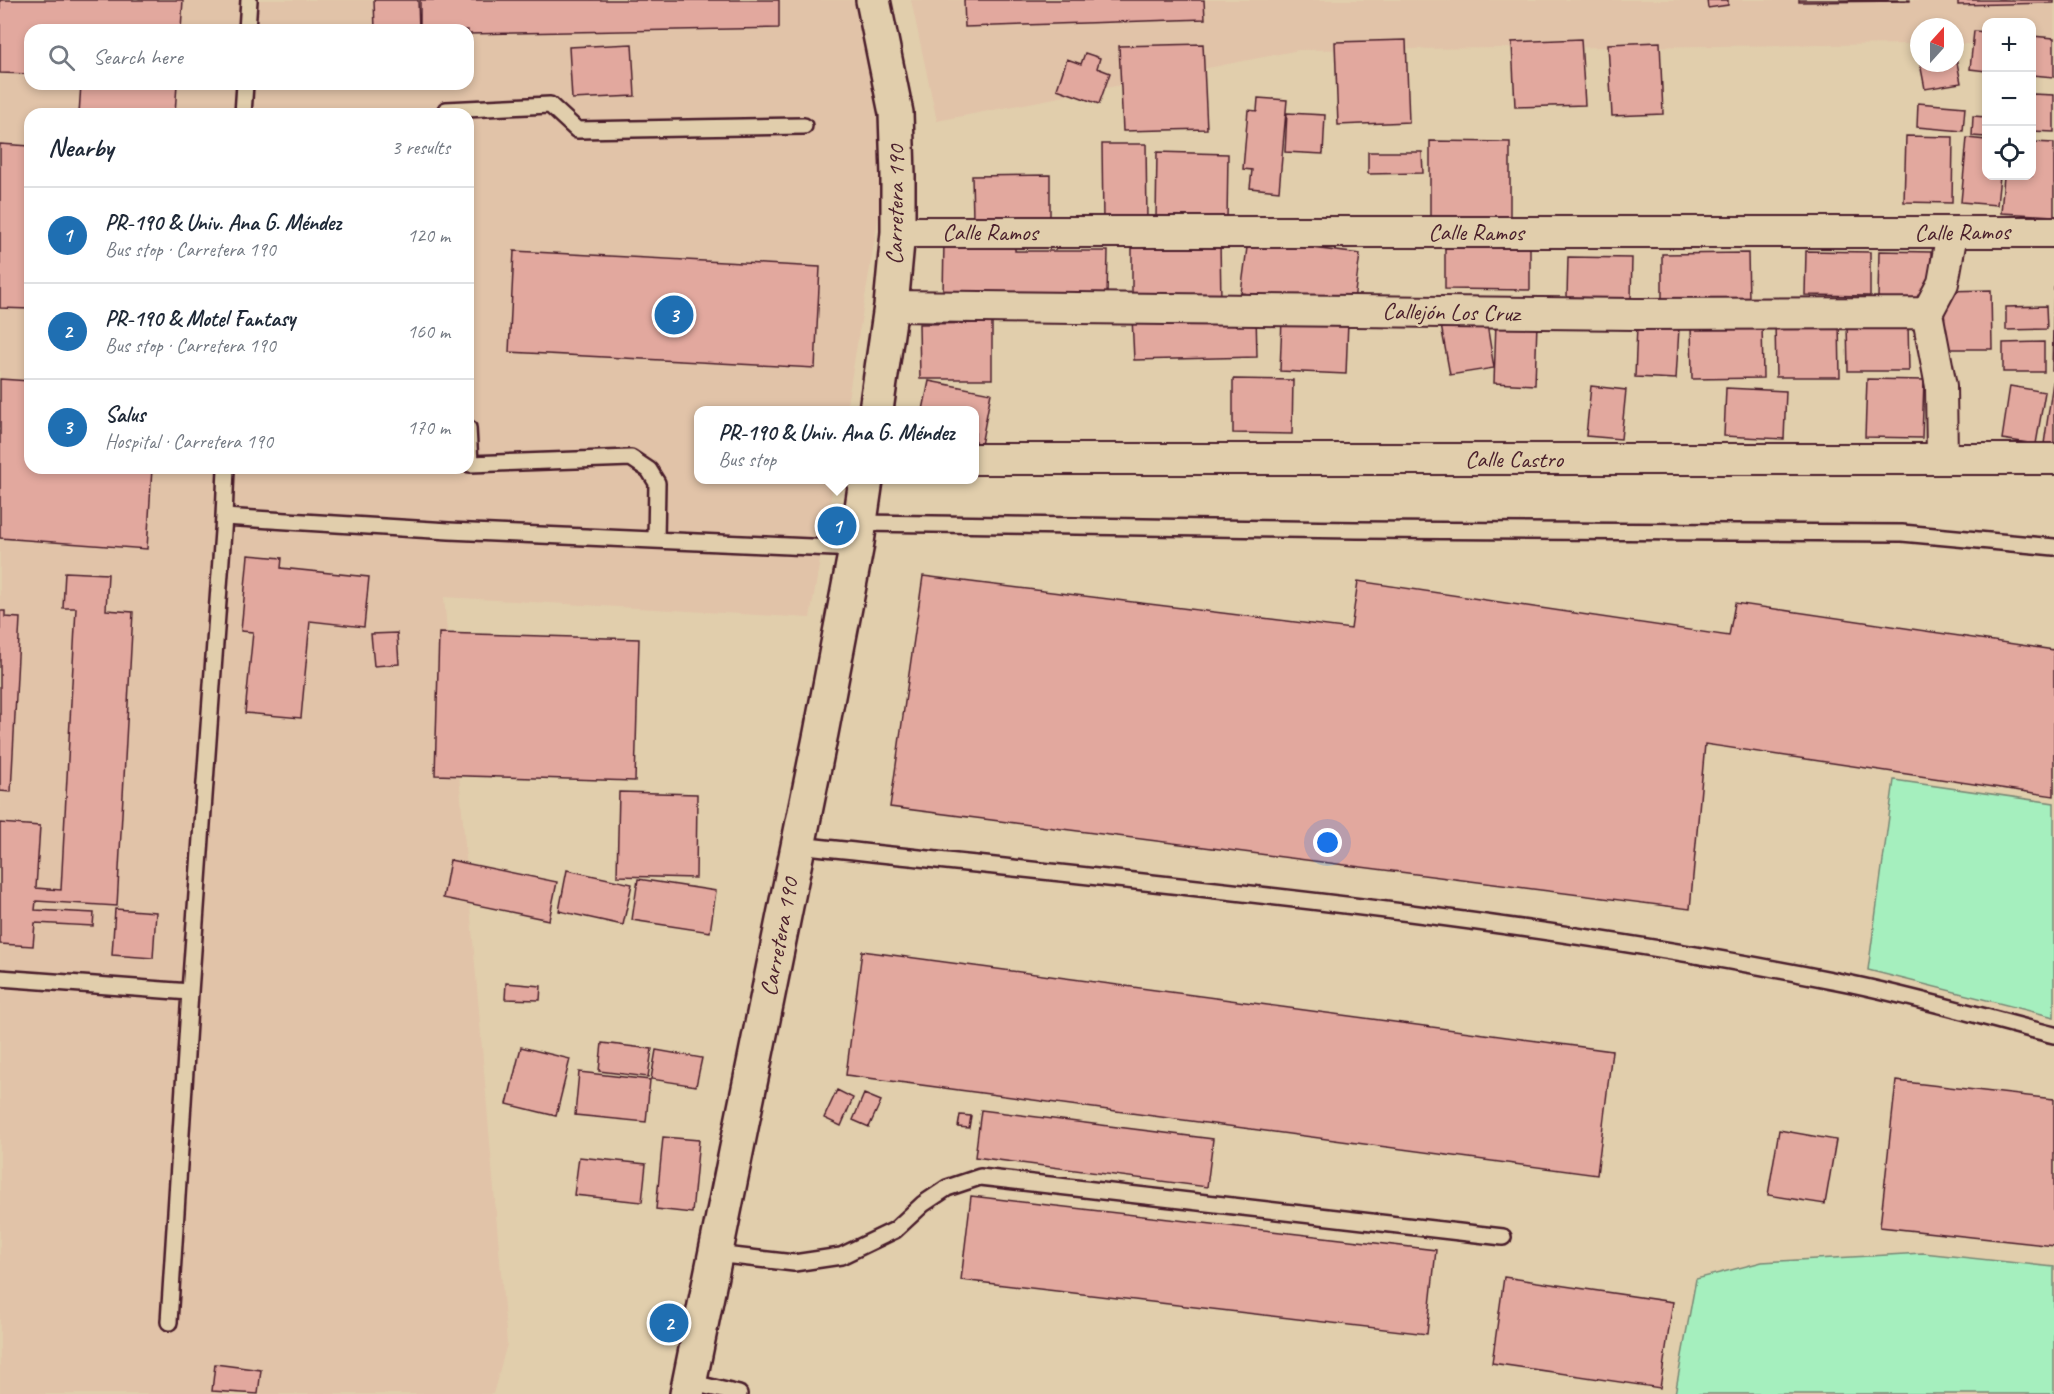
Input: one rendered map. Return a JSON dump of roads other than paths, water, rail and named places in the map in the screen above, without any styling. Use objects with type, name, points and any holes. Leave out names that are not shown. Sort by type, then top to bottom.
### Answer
[{"type":"street","name":"Carretera 190","points":[[873,0],[896,113],[898,232],[891,306],[877,406]]},
{"type":"street","name":"Calle Ramos","points":[[898,232],[2054,232]]},
{"type":"street","points":[[1942,459],[1941,386],[1927,313],[1943,283],[1952,233]]},
{"type":"street","name":"Callejón Los Cruz","points":[[891,306],[1636,314],[1927,313]]},
{"type":"street","name":"Calle Castro","points":[[979,459],[2054,459]]},
{"type":"street","name":"Carretera 190","points":[[688,1388],[798,845],[865,484]]},
{"type":"lane","points":[[247,24],[249,0]]},
{"type":"lane","points":[[243,108],[245,90]]},
{"type":"lane","points":[[474,109],[550,105],[577,130],[804,126]]},
{"type":"lane","points":[[474,464],[631,458],[640,462],[657,483],[656,540]]},
{"type":"lane","points":[[169,1322],[226,474]]},
{"type":"lane","points":[[224,517],[449,531],[656,540],[1357,530],[1902,533],[2054,547]]},
{"type":"lane","points":[[798,845],[1433,915],[1585,936],[1839,981],[2054,1035]]},
{"type":"lane","points":[[0,978],[190,992]]},
{"type":"lane","points":[[715,1254],[794,1263],[841,1256],[895,1230],[923,1204],[946,1188],[980,1177],[1503,1237]]},
{"type":"lane","points":[[688,1388],[739,1394]]},
{"type":"place","name":"Salus","points":[[674,315]]},
{"type":"place","name":"PR-190 & Univ. Ana G. Méndez","points":[[837,526]]},
{"type":"place","name":"PR-190 & Motel Fantasy","points":[[669,1323]]}]
